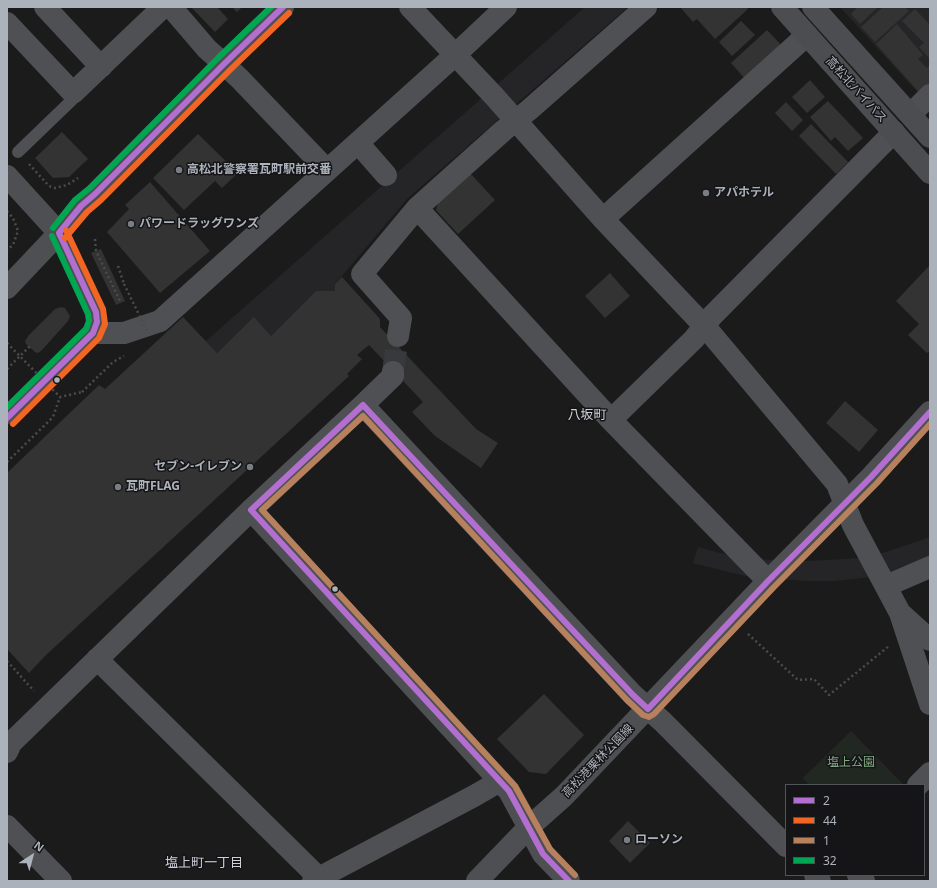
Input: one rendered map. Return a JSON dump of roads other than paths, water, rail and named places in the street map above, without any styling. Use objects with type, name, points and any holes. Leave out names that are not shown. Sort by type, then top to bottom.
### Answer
[{"type":"highway","name":"高松北バイパス","points":[[782,7],[930,173]]},
{"type":"highway","name":"高松北バイパス","points":[[813,7],[911,114],[930,137]]},
{"type":"street","points":[[45,7],[101,67]]},
{"type":"street","points":[[7,23],[73,93],[163,7]]},
{"type":"street","points":[[171,7],[207,49],[240,79],[327,170]]},
{"type":"street","points":[[7,288],[59,233],[81,206],[95,194],[283,7]]},
{"type":"street","points":[[410,7],[454,56],[494,96],[603,219],[704,327],[837,484],[853,525],[886,586],[902,623],[930,704]]},
{"type":"street","points":[[93,333],[124,333],[160,321],[454,56],[506,7]]},
{"type":"street","points":[[398,336],[401,318],[362,274],[417,208],[515,120],[529,110],[646,7]]},
{"type":"street","points":[[603,219],[807,35]]},
{"type":"street","points":[[911,114],[930,95]]},
{"type":"street","points":[[611,420],[694,339],[712,316],[894,132]]},
{"type":"street","points":[[358,143],[386,174]]},
{"type":"street","points":[[7,176],[59,233]]},
{"type":"street","points":[[417,208],[611,420],[768,581]]},
{"type":"street","points":[[7,752],[11,743],[251,510],[393,376],[393,372]]},
{"type":"street","points":[[363,405],[633,695],[785,845]]},
{"type":"street","name":"高松港栗林公園線","points":[[477,881],[528,828],[564,796],[768,581],[845,503],[930,412]]},
{"type":"street","points":[[251,510],[509,791],[543,854],[569,881]]},
{"type":"street","points":[[886,586],[930,567]]},
{"type":"street","points":[[902,623],[930,640]]},
{"type":"street","points":[[98,660],[316,880],[500,781]]},
{"type":"street","points":[[919,784],[930,773]]},
{"type":"street","points":[[7,826],[61,881]]},
{"type":"lane","points":[[18,152],[72,100],[73,93]]},
{"type":"lane","points":[[7,418],[93,333],[97,322],[96,312],[59,233]]},
{"type":"tunnel","points":[[393,372],[398,336]]},
{"type":"place","name":"高松北警察署瓦町駅前交番","points":[[179,170]]},
{"type":"place","name":"アパホテル","points":[[706,193]]},
{"type":"place","name":"パワードラッグワンズ","points":[[131,224]]},
{"type":"place","name":"セブン-イレブン","points":[[250,467]]},
{"type":"place","name":"瓦町FLAG","points":[[118,487]]},
{"type":"place","name":"ローソン","points":[[627,840]]},
{"type":"district","name":"八坂町","points":[[587,415]]},
{"type":"district","name":"塩上町一丁目","points":[[204,863]]},
{"type":"park label","name":"塩上公園","points":[[851,763]]}]
